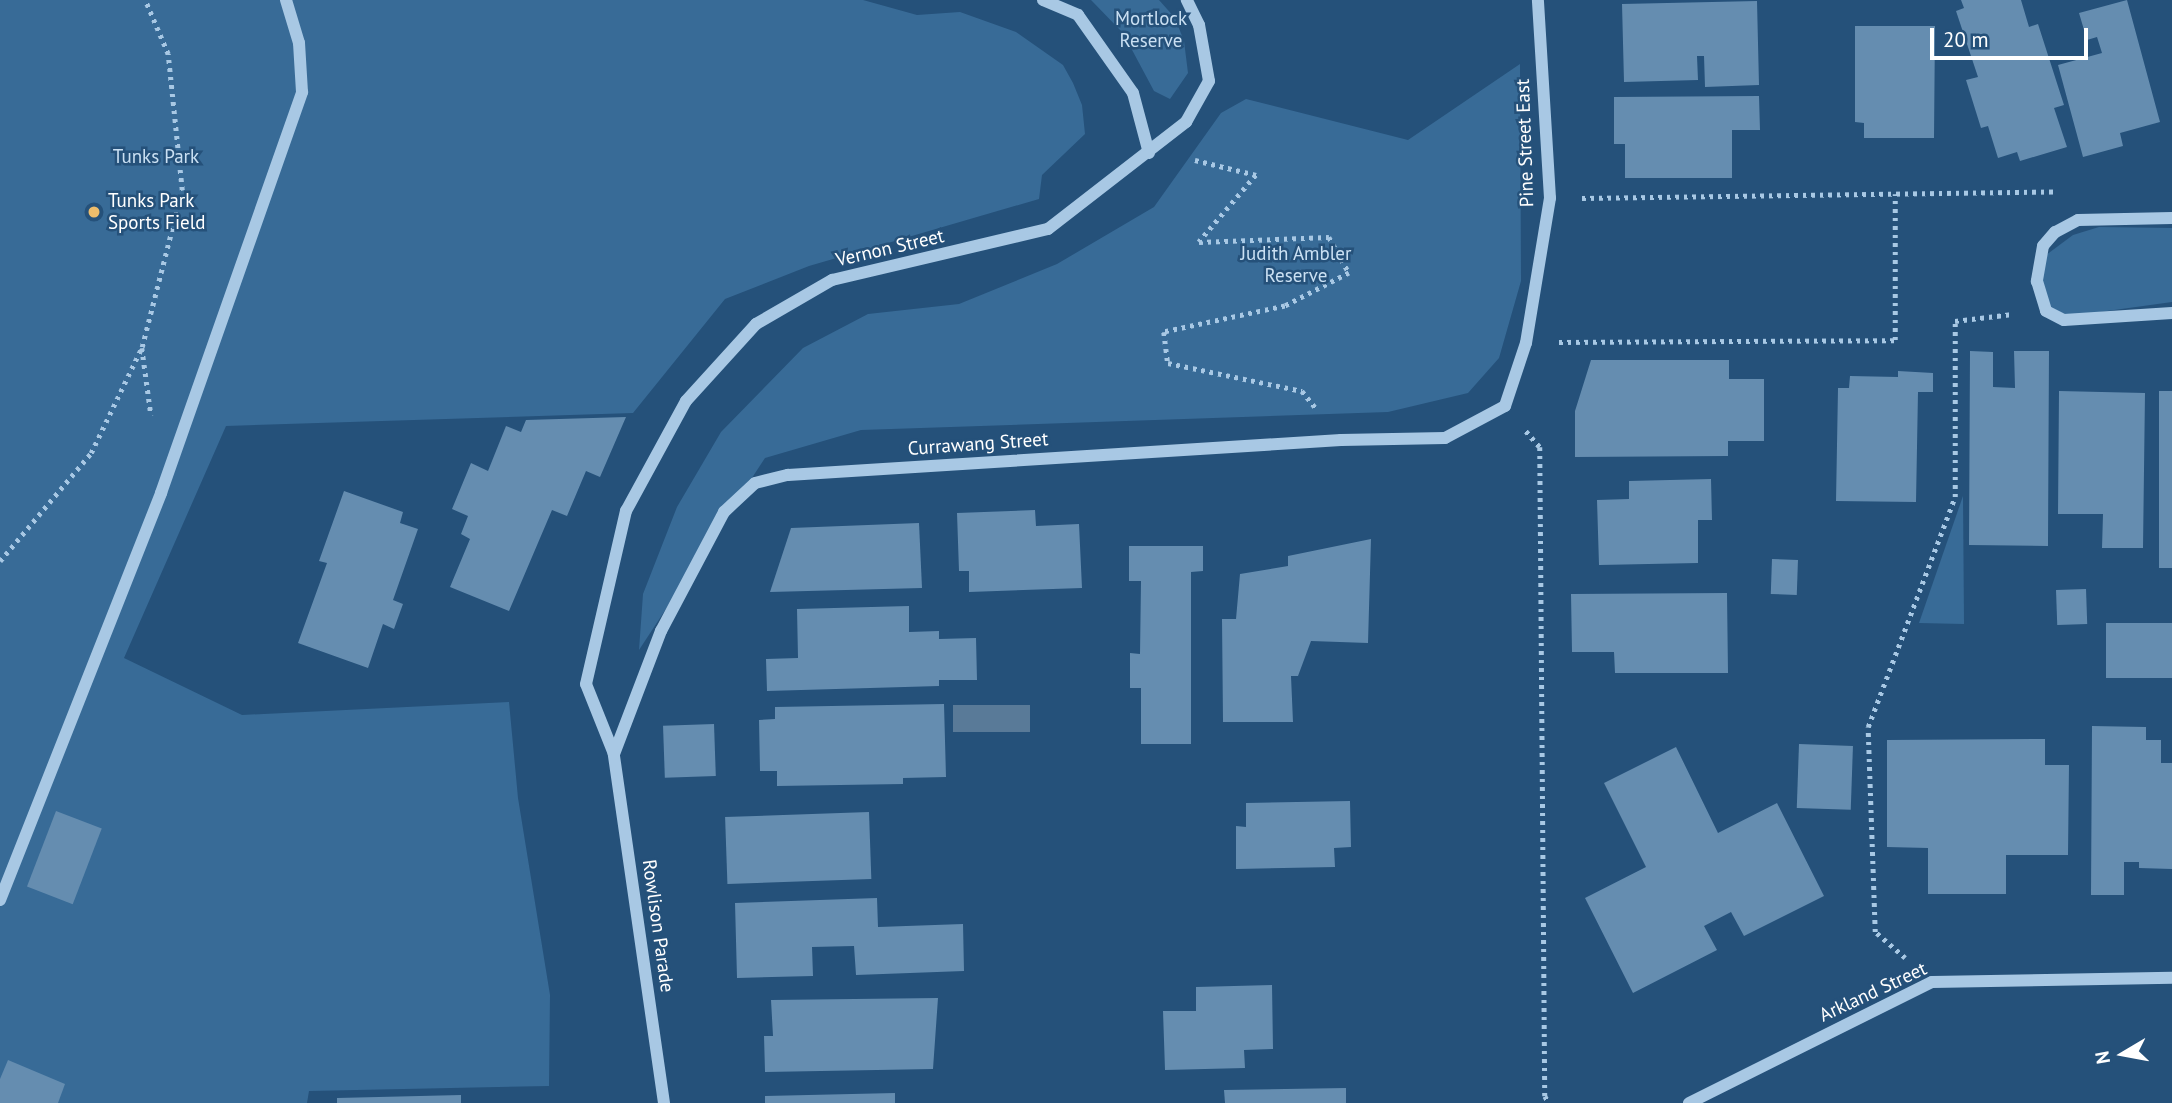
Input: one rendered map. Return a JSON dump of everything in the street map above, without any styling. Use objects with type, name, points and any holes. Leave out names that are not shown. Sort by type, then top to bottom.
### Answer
[{"type":"street","points":[[0,901],[161,494],[302,92],[299,43],[286,0]]},
{"type":"street","points":[[1043,0],[1078,15],[1133,93],[1149,153]]},
{"type":"street","name":"Vernon Street","points":[[614,754],[586,684],[626,511],[686,401],[756,324],[832,280],[1048,229],[1149,153],[1186,122],[1209,80],[1199,25],[1187,0]]},
{"type":"street","name":"Pine Street East","points":[[1505,406],[1526,343],[1549,198],[1538,0]]},
{"type":"street","points":[[2172,218],[2104,217],[2078,220],[2055,232],[2038,260],[2037,281],[2046,310],[2064,320],[2172,313]]},
{"type":"street","name":"Currawang Street","points":[[614,754],[661,631],[724,512],[755,483],[788,475],[1341,440],[1445,438],[1505,406]]},
{"type":"street","name":"Rowlison Parade","points":[[614,754],[664,1103]]},
{"type":"street","name":"Arkland Street","points":[[1689,1103],[1932,982],[2172,978]]},
{"type":"path","points":[[0,561],[91,453],[142,347],[182,190],[169,54],[145,0]]},
{"type":"path","points":[[1149,153],[1256,175],[1199,242],[1328,237],[1349,273],[1284,306],[1164,332],[1168,363],[1302,391],[1341,440]]},
{"type":"path","points":[[1549,198],[2031,191]]},
{"type":"path","points":[[1526,343],[1895,340],[1895,194]]},
{"type":"path","points":[[1932,982],[1875,932],[1868,727],[1955,497],[1955,321],[2046,310]]},
{"type":"path","points":[[1505,406],[1540,447],[1545,1096],[1549,1103]]},
{"type":"green space","name":"Tunks Park","points":[[0,0],[863,0],[917,15],[960,12],[1016,32],[1063,65],[1073,83],[1082,105],[1085,134],[1042,175],[1039,199],[809,266],[725,299],[633,413],[226,426],[124,658],[242,715],[509,702],[518,798],[550,995],[549,1086],[309,1091],[307,1103],[0,1103]]},
{"type":"green space","name":"Mortlock Reserve","points":[[1091,0],[1159,0],[1175,18],[1184,41],[1188,73],[1170,99],[1154,91],[1123,33]]},
{"type":"green space","name":"Judith Ambler Reserve","points":[[1520,64],[1521,281],[1499,358],[1468,393],[1388,412],[861,430],[765,458],[639,650],[643,594],[677,507],[721,432],[803,348],[868,314],[959,304],[1057,264],[1154,207],[1221,113],[1246,99],[1408,140]]},
{"type":"green space","points":[[2099,227],[2172,228],[2172,302],[2071,316],[2051,309],[2039,275],[2042,258],[2073,235]]},
{"type":"green space","points":[[1963,496],[1964,624],[1919,623]]},
{"type":"shaded area","points":[[953,705],[1030,705],[1030,732],[953,732]]},
{"type":"building","points":[[1961,0],[2021,0],[2029,27],[2038,24],[2064,105],[2054,108],[2067,147],[2020,161],[2017,152],[1998,158],[1988,126],[1981,128],[1966,80],[1978,77],[1956,11],[1964,8]]},
{"type":"building","points":[[2127,0],[2160,122],[2120,133],[2123,146],[2083,157],[2058,65],[2102,53],[2097,37],[2087,40],[2079,13]]},
{"type":"building","points":[[1757,1],[1759,85],[1705,87],[1704,56],[1697,56],[1698,80],[1624,82],[1622,4]]},
{"type":"building","points":[[1855,26],[1935,26],[1934,138],[1864,138],[1864,123],[1855,122]]},
{"type":"building","points":[[1759,96],[1760,130],[1732,130],[1732,178],[1625,178],[1625,144],[1614,144],[1614,97]]},
{"type":"building","points":[[1970,351],[1993,352],[1993,387],[2015,388],[2014,351],[2049,351],[2048,546],[1969,545]]},
{"type":"building","points":[[1591,360],[1729,360],[1729,379],[1764,379],[1764,441],[1728,441],[1728,456],[1575,457],[1575,411]]},
{"type":"building","points":[[1898,371],[1933,373],[1933,392],[1918,392],[1916,502],[1836,501],[1838,388],[1849,388],[1850,376],[1898,377]]},
{"type":"building","points":[[2059,391],[2145,393],[2143,548],[2102,548],[2103,514],[2058,514]]},
{"type":"building","points":[[2159,391],[2172,391],[2172,568],[2159,568]]},
{"type":"building","points":[[626,417],[600,477],[586,471],[567,516],[552,510],[509,611],[450,587],[470,539],[461,534],[468,516],[452,509],[471,463],[488,471],[506,426],[521,432],[526,420]]},
{"type":"building","points":[[1711,479],[1712,520],[1698,520],[1698,563],[1599,565],[1597,500],[1629,499],[1629,481]]},
{"type":"building","points":[[344,491],[403,512],[400,523],[418,529],[393,600],[403,604],[394,629],[383,624],[368,668],[298,643],[327,563],[319,561]]},
{"type":"building","points":[[1035,510],[1036,526],[1079,524],[1082,588],[969,592],[969,571],[959,571],[957,513]]},
{"type":"building","points":[[919,523],[922,588],[770,592],[791,528]]},
{"type":"building","points":[[1371,539],[1368,643],[1311,641],[1298,676],[1291,676],[1293,722],[1223,722],[1222,619],[1236,619],[1240,574],[1288,566],[1288,556]]},
{"type":"building","points":[[1129,546],[1203,546],[1203,571],[1191,572],[1191,744],[1141,744],[1141,688],[1130,688],[1130,653],[1140,654],[1141,581],[1129,581]]},
{"type":"building","points":[[1772,559],[1798,560],[1797,595],[1771,594]]},
{"type":"building","points":[[2086,589],[2087,624],[2057,625],[2056,590]]},
{"type":"building","points":[[1727,593],[1728,673],[1615,673],[1614,652],[1572,652],[1571,594]]},
{"type":"building","points":[[909,606],[909,632],[939,631],[939,639],[976,638],[977,680],[939,680],[939,686],[767,691],[766,659],[798,658],[797,609]]},
{"type":"building","points":[[2106,623],[2172,623],[2172,678],[2106,678]]},
{"type":"building","points":[[944,704],[946,777],[903,778],[903,784],[777,786],[777,771],[760,771],[759,720],[775,719],[775,707]]},
{"type":"building","points":[[714,724],[716,776],[665,778],[663,726]]},
{"type":"building","points":[[2092,726],[2146,727],[2146,740],[2161,740],[2161,763],[2172,763],[2172,869],[2139,868],[2139,862],[2124,862],[2124,895],[2091,895]]},
{"type":"building","points":[[2045,739],[2045,765],[2069,765],[2068,855],[2006,855],[2006,894],[1928,894],[1928,848],[1887,847],[1887,740]]},
{"type":"building","points":[[1799,744],[1853,746],[1851,810],[1797,808]]},
{"type":"building","points":[[1676,747],[1718,833],[1777,803],[1824,896],[1744,936],[1731,912],[1704,926],[1717,950],[1633,993],[1585,898],[1646,867],[1604,783]]},
{"type":"building","points":[[1350,801],[1351,847],[1334,848],[1335,867],[1236,869],[1236,826],[1246,827],[1246,803]]},
{"type":"building","points":[[56,811],[102,829],[73,904],[27,887]]},
{"type":"building","points":[[869,812],[871,879],[727,884],[725,817]]},
{"type":"building","points":[[877,898],[878,927],[963,924],[964,971],[856,975],[854,946],[812,947],[813,976],[737,978],[735,903]]},
{"type":"building","points":[[1272,985],[1273,1049],[1244,1050],[1245,1068],[1165,1070],[1163,1011],[1196,1011],[1196,987]]},
{"type":"building","points":[[938,998],[933,1069],[765,1072],[764,1036],[773,1036],[771,1000]]},
{"type":"building","points":[[8,1060],[65,1084],[58,1103],[0,1103],[0,1079]]},
{"type":"building","points":[[1346,1088],[1346,1103],[1225,1103],[1224,1090]]},
{"type":"building","points":[[895,1093],[895,1103],[765,1103],[765,1096]]},
{"type":"building","points":[[461,1095],[461,1103],[337,1103],[337,1098]]},
{"type":"place","name":"Tunks Park Sports Field","points":[[94,212]]}]
